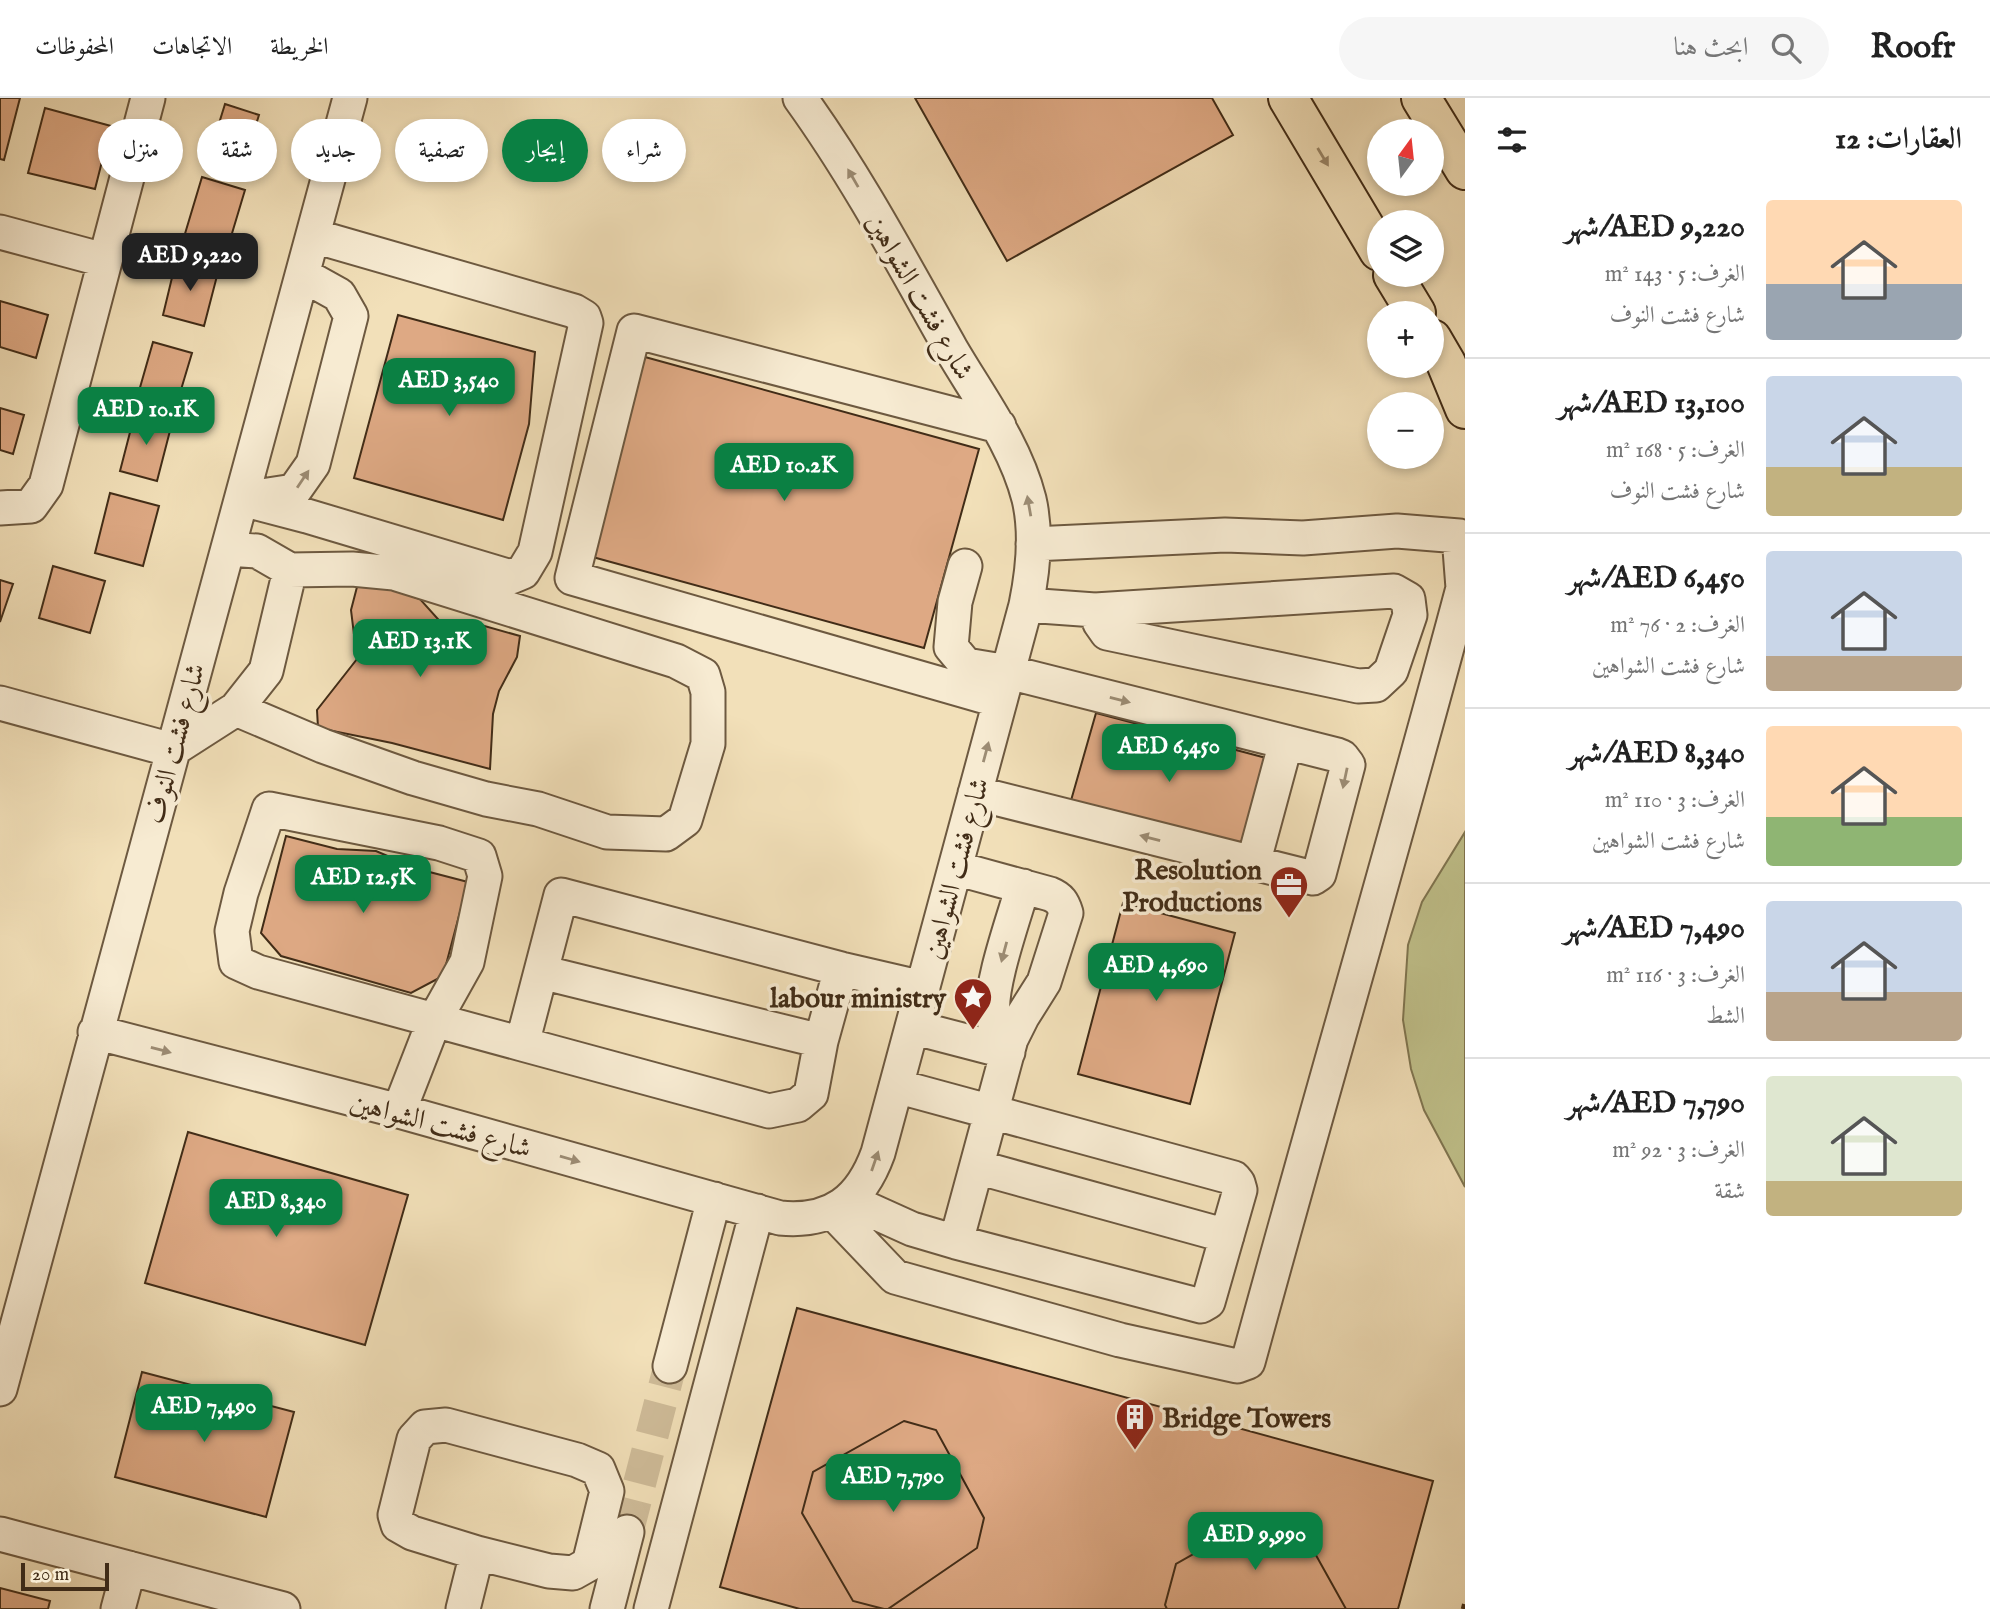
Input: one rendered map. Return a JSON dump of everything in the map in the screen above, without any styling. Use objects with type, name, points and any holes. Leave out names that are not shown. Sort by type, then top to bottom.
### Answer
[{"type":"main road","points":[[1288,98],[1367,231]]},
{"type":"main road","points":[[1421,98],[1465,170]]},
{"type":"main road","points":[[1447,359],[1465,409]]},
{"type":"street","points":[[0,508],[31,506],[46,485],[148,98]]},
{"type":"street","name":"شارع فشت النوف","points":[[0,1389],[350,98]]},
{"type":"street","name":"شارع فشت الشواهين","points":[[95,1032],[399,1111],[757,1212],[796,1219],[841,1206],[871,1173],[1026,605],[1031,579],[1032,544],[1029,501],[1020,472],[999,426],[835,147],[800,98]]},
{"type":"street","points":[[0,232],[104,260]]},
{"type":"street","points":[[314,236],[574,311],[583,317],[999,426]]},
{"type":"street","points":[[242,499],[295,491],[313,464],[351,316],[339,295],[303,275]]},
{"type":"street","points":[[242,499],[511,577],[523,572],[535,552],[586,323],[583,317]]},
{"type":"street","points":[[634,331],[572,578],[1004,687],[1286,742],[1342,757],[1348,765],[1321,870],[1317,877],[1309,878],[975,793]]},
{"type":"street","points":[[841,1206],[895,1278],[1119,1340],[1237,1366],[1248,1363],[1463,588],[1459,537],[1397,531],[1303,538],[1225,535],[1032,544]]},
{"type":"street","points":[[228,549],[257,551],[290,570],[352,569],[394,573],[676,661],[703,675],[708,692],[708,744],[685,820],[666,834],[607,832],[538,809],[486,799],[413,778],[323,746],[236,709]]},
{"type":"street","points":[[965,566],[955,602],[951,647],[966,665],[1004,687]]},
{"type":"street","points":[[0,703],[172,750],[236,709],[266,671],[290,570]]},
{"type":"street","points":[[1026,605],[1095,610],[1394,591],[1408,599],[1410,615],[1391,671],[1376,685],[1358,686],[1107,633],[1095,610]]},
{"type":"street","points":[[1253,864],[1286,742]]},
{"type":"street","points":[[399,1111],[434,1021],[467,962],[485,876],[479,856],[439,843],[269,809],[241,893],[232,931],[236,962],[258,972],[434,1021],[769,1111],[798,1105],[811,1094],[821,1041],[841,968]]},
{"type":"street","points":[[955,868],[1058,898],[1064,904],[1066,913],[1044,982],[1016,1027],[1007,1052],[956,1242]]},
{"type":"street","points":[[1007,1052],[993,1016],[994,991],[1023,886]]},
{"type":"street","points":[[522,1044],[561,895],[923,988]]},
{"type":"street","points":[[541,972],[821,1041]]},
{"type":"street","points":[[912,1027],[1007,1052]]},
{"type":"street","points":[[841,1206],[956,1242],[1200,1306],[1210,1298],[1240,1190],[1234,1178],[896,1086]]},
{"type":"street","points":[[977,1167],[1227,1236]]},
{"type":"street","points":[[676,1367],[719,1201]]},
{"type":"street","points":[[651,1609],[757,1212]]},
{"type":"street","points":[[446,1426],[577,1460],[598,1469],[607,1491],[589,1564],[573,1573],[549,1572],[477,1553],[412,1533],[398,1525],[395,1516],[414,1440],[425,1427],[446,1426]]},
{"type":"street","points":[[607,1609],[632,1533],[618,1609]]},
{"type":"street","points":[[0,1534],[283,1609]]},
{"type":"street","points":[[463,1609],[477,1553]]},
{"type":"street","points":[[118,1609],[129,1568]]},
{"type":"path","points":[[1463,1609],[1465,1601]]},
{"type":"green space","points":[[1465,832],[1465,1187],[1424,1110],[1411,1069],[1403,1020],[1408,945],[1422,902]]},
{"type":"building","points":[[0,98],[20,98],[4,160],[0,159]]},
{"type":"building","points":[[915,98],[1212,98],[1233,135],[1007,261]]},
{"type":"building","points":[[225,104],[259,115],[258,119],[220,119]]},
{"type":"building","points":[[45,108],[98,122],[98,177],[95,189],[28,173]]},
{"type":"building","points":[[200,182],[219,182],[245,190],[227,250],[184,237]]},
{"type":"building","points":[[176,261],[218,272],[204,326],[163,315]]},
{"type":"building","points":[[0,301],[48,315],[36,358],[0,347]]},
{"type":"building","points":[[398,315],[535,352],[529,424],[503,520],[354,478]]},
{"type":"building","points":[[153,342],[192,353],[177,403],[139,391]]},
{"type":"building","points":[[645,357],[979,449],[924,648],[589,556]]},
{"type":"building","points":[[0,408],[24,415],[13,454],[0,450]]},
{"type":"building","points":[[135,413],[172,423],[157,481],[120,471]]},
{"type":"building","points":[[110,493],[159,506],[143,566],[95,553]]},
{"type":"building","points":[[53,566],[105,581],[90,633],[39,618]]},
{"type":"building","points":[[0,580],[13,584],[0,622]]},
{"type":"building","points":[[368,581],[420,599],[445,627],[481,625],[520,636],[517,657],[499,691],[493,714],[490,769],[392,743],[318,728],[317,710],[357,659],[351,610],[357,587]]},
{"type":"building","points":[[1096,713],[1270,759],[1243,855],[1068,811]]},
{"type":"building","points":[[286,836],[337,849],[376,851],[418,869],[468,882],[443,976],[411,993],[281,956],[261,933]]},
{"type":"building","points":[[1123,903],[1235,933],[1190,1104],[1078,1074]]},
{"type":"building","points":[[188,1132],[408,1195],[365,1345],[145,1283]]},
{"type":"building","name":"Bridge Towers","points":[[797,1308],[1433,1481],[1398,1609],[1346,1609],[1298,1523],[1266,1513],[1176,1564],[1165,1605],[1167,1609],[888,1609],[977,1548],[984,1518],[936,1430],[904,1421],[813,1472],[802,1513],[853,1601],[884,1609],[800,1609],[720,1587]]},
{"type":"building","points":[[142,1372],[294,1412],[266,1517],[115,1477]]},
{"type":"building","points":[[904,1421],[936,1430],[984,1518],[977,1548],[888,1609],[884,1609],[853,1601],[802,1513],[813,1472]]},
{"type":"building","points":[[1266,1513],[1298,1523],[1346,1609],[1167,1609],[1165,1605],[1176,1564]]},
{"type":"building","points":[[0,1588],[50,1601],[48,1609],[0,1609]]},
{"type":"tunnel","points":[[627,1532],[670,1366]]},
{"type":"place","name":"Resolution Productions","points":[[1289,919]]},
{"type":"place","name":"labour ministry","points":[[973,1031]]},
{"type":"place","name":"Bridge Towers","points":[[1135,1451]]}]
